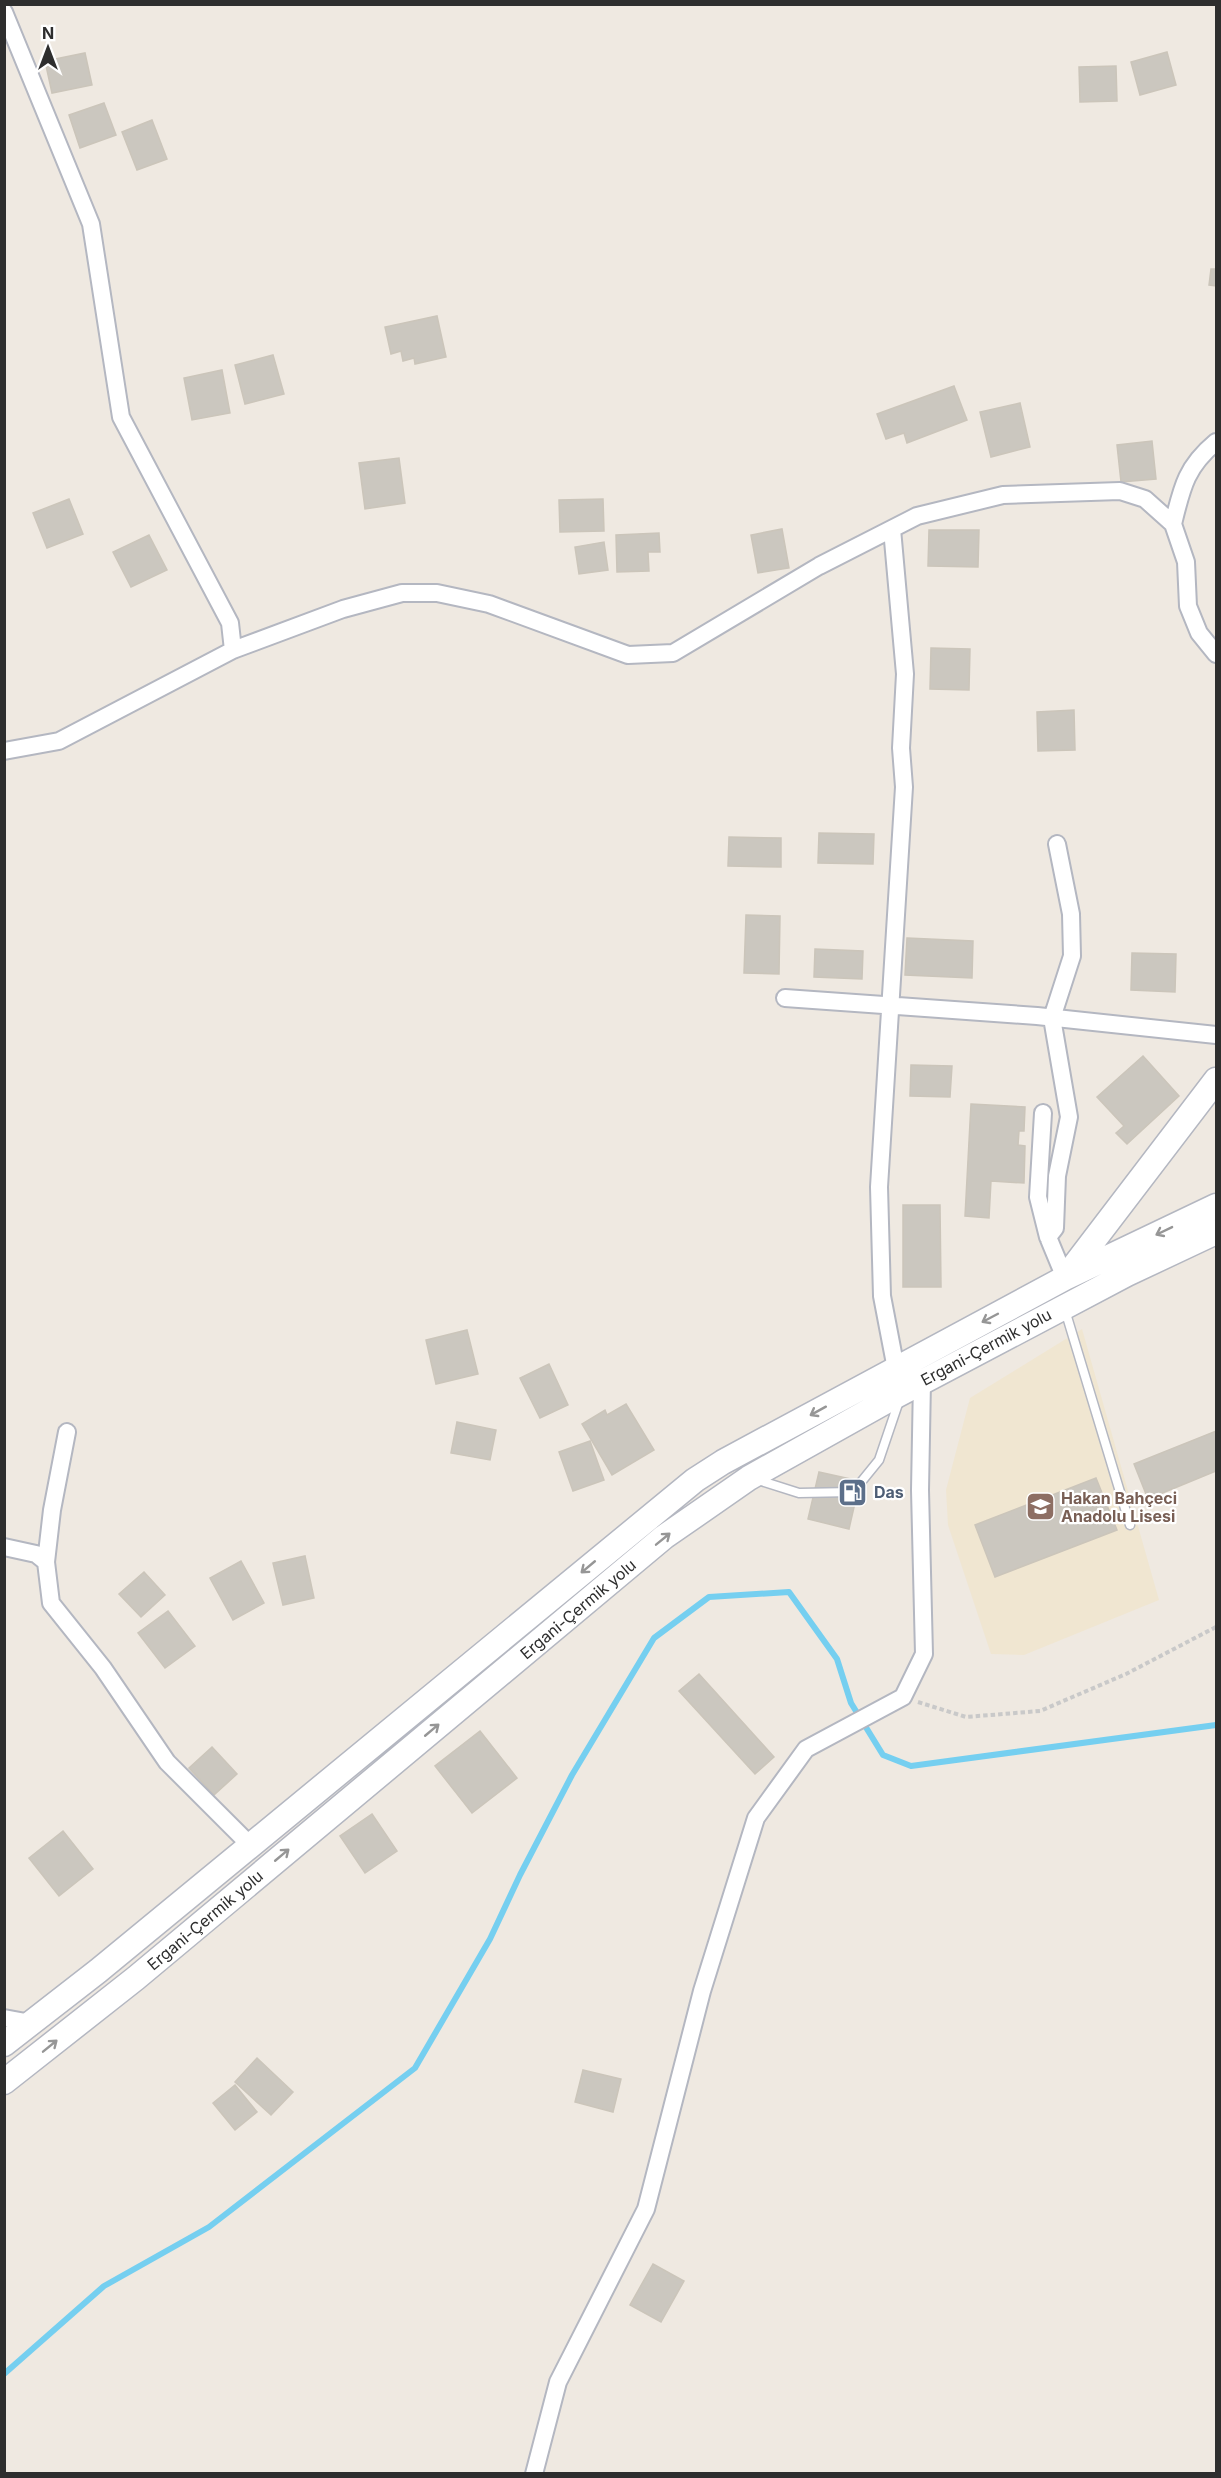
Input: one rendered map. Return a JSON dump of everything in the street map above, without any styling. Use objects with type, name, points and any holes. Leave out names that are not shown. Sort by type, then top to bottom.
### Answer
[{"type":"main road","points":[[1065,1278],[1216,1080]]},
{"type":"main road","name":"Ergani-Çermik yolu","points":[[4,2044],[695,1480],[723,1462],[1065,1278],[1216,1206]]},
{"type":"main road","name":"Ergani-Çermik yolu","points":[[4,2082],[136,1978],[664,1537],[749,1478],[913,1386],[1064,1306],[1216,1232]]},
{"type":"street","points":[[4,12],[91,224],[121,417],[230,623],[232,651]]},
{"type":"street","points":[[1173,524],[1183,483],[1201,455],[1216,442]]},
{"type":"street","points":[[4,751],[59,741],[232,651],[343,609],[402,593],[437,593],[489,604],[628,655],[673,653],[819,566],[917,516],[1003,495],[1120,491],[1145,499],[1173,524],[1186,562],[1188,606],[1199,633],[1216,654]]},
{"type":"street","points":[[892,529],[905,674],[901,748],[904,787],[879,1187],[882,1296],[896,1369]]},
{"type":"street","points":[[1048,1237],[1055,1228],[1057,1176],[1069,1117],[1052,1018],[1072,956],[1071,914],[1057,844]]},
{"type":"street","points":[[785,998],[1052,1018],[1216,1035]]},
{"type":"street","points":[[1043,1113],[1038,1197],[1048,1237],[1065,1278]]},
{"type":"street","points":[[534,2474],[558,2382],[646,2209],[702,1991],[756,1818],[806,1749],[903,1698],[924,1654],[920,1491],[913,1386]]},
{"type":"street","points":[[67,1432],[52,1510],[46,1562],[51,1603],[103,1668],[167,1762],[250,1845]]},
{"type":"street","points":[[4,1547],[36,1554],[46,1562]]},
{"type":"street","points":[[4,2018],[31,2023]]},
{"type":"lane","points":[[1064,1306],[1130,1525]]},
{"type":"lane","points":[[749,1478],[799,1493],[853,1492],[879,1460],[913,1386]]},
{"type":"path","points":[[903,1698],[966,1717],[1040,1711],[1126,1674],[1216,1627]]},
{"type":"shaded area","name":"Hakan Bahçeci Anadolu Lisesi","points":[[1082,1329],[1159,1600],[1024,1655],[991,1654],[948,1525],[946,1490],[970,1398]]},
{"type":"building","points":[[1167,52],[1176,85],[1140,95],[1131,62]]},
{"type":"building","points":[[85,53],[92,85],[52,93],[45,61]]},
{"type":"building","points":[[1116,66],[1117,101],[1080,102],[1079,67]]},
{"type":"building","points":[[104,103],[116,135],[80,148],[69,115]]},
{"type":"building","points":[[152,120],[167,159],[137,170],[122,132]]},
{"type":"building","points":[[1211,269],[1216,269],[1216,286],[1209,285]]},
{"type":"building","points":[[437,316],[446,357],[415,364],[414,358],[403,361],[401,351],[391,354],[385,327]]},
{"type":"building","points":[[273,355],[284,394],[245,404],[235,365]]},
{"type":"building","points":[[222,370],[230,413],[192,420],[184,378]]},
{"type":"building","points":[[954,386],[967,420],[907,443],[904,433],[886,439],[877,414]]},
{"type":"building","points":[[1020,403],[1030,447],[991,457],[980,412]]},
{"type":"building","points":[[1152,441],[1156,479],[1121,482],[1117,445]]},
{"type":"building","points":[[399,458],[405,503],[365,509],[359,463]]},
{"type":"building","points":[[69,499],[83,534],[47,548],[33,513]]},
{"type":"building","points":[[603,499],[604,531],[560,532],[559,500]]},
{"type":"building","points":[[782,529],[789,568],[758,573],[751,535]]},
{"type":"building","points":[[929,530],[979,530],[978,567],[928,566]]},
{"type":"building","points":[[659,533],[660,552],[648,552],[649,571],[617,572],[616,535]]},
{"type":"building","points":[[149,535],[167,570],[131,587],[113,552]]},
{"type":"building","points":[[604,542],[608,570],[579,574],[575,547]]},
{"type":"building","points":[[931,648],[970,649],[969,690],[930,689]]},
{"type":"building","points":[[1074,710],[1075,750],[1038,751],[1037,712]]},
{"type":"building","points":[[819,833],[874,834],[873,864],[818,863]]},
{"type":"building","points":[[729,837],[781,838],[781,867],[728,866]]},
{"type":"building","points":[[746,915],[780,916],[779,974],[744,973]]},
{"type":"building","points":[[907,938],[973,941],[972,978],[905,975]]},
{"type":"building","points":[[815,949],[863,951],[862,979],[814,977]]},
{"type":"building","points":[[1132,953],[1176,954],[1175,992],[1131,990]]},
{"type":"building","points":[[1143,1056],[1179,1096],[1127,1144],[1116,1133],[1124,1126],[1097,1097]]},
{"type":"building","points":[[911,1065],[952,1066],[950,1097],[910,1096]]},
{"type":"building","points":[[971,1104],[1025,1107],[1024,1131],[1019,1131],[1018,1145],[1025,1146],[1024,1183],[991,1181],[989,1218],[965,1216]]},
{"type":"building","points":[[903,1205],[940,1205],[941,1287],[903,1287]]},
{"type":"building","points":[[467,1330],[478,1374],[436,1384],[426,1340]]},
{"type":"building","points":[[549,1364],[568,1405],[540,1418],[520,1378]]},
{"type":"building","points":[[626,1404],[654,1450],[612,1475],[582,1424],[605,1410],[607,1415]]},
{"type":"building","points":[[457,1422],[496,1430],[490,1460],[451,1453]]},
{"type":"building","points":[[1216,1431],[1216,1471],[1148,1499],[1134,1464]]},
{"type":"building","points":[[590,1441],[604,1480],[573,1491],[559,1452]]},
{"type":"building","points":[[819,1472],[860,1481],[849,1529],[808,1519]]},
{"type":"building","points":[[1096,1478],[1117,1530],[995,1577],[975,1525]]},
{"type":"building","points":[[305,1556],[314,1598],[283,1605],[273,1563]]},
{"type":"building","points":[[241,1561],[264,1603],[233,1620],[210,1578]]},
{"type":"building","points":[[144,1572],[165,1595],[141,1617],[119,1594]]},
{"type":"building","points":[[168,1611],[195,1646],[165,1668],[138,1633]]},
{"type":"building","points":[[699,1674],[774,1757],[755,1774],[679,1691]]},
{"type":"building","points":[[480,1731],[517,1778],[472,1813],[435,1766]]},
{"type":"building","points":[[212,1747],[237,1774],[214,1795],[189,1768]]},
{"type":"building","points":[[372,1814],[397,1851],[365,1873],[340,1836]]},
{"type":"building","points":[[63,1831],[93,1869],[59,1896],[29,1858]]},
{"type":"building","points":[[257,2058],[293,2092],[271,2115],[235,2082]]},
{"type":"building","points":[[583,2070],[621,2079],[613,2112],[575,2102]]},
{"type":"building","points":[[235,2085],[257,2112],[235,2130],[213,2103]]},
{"type":"building","points":[[653,2264],[684,2281],[661,2322],[630,2305]]},
{"type":"waterway","points":[[4,2374],[104,2286],[209,2227],[415,2068],[490,1939],[572,1775],[654,1638],[709,1597],[789,1592],[837,1659],[851,1703],[883,1755],[911,1766],[1216,1725]]},
{"type":"place","name":"Das","points":[[853,1492]]},
{"type":"place","name":"Hakan Bahçeci Anadolu Lisesi","points":[[1040,1507]]}]
